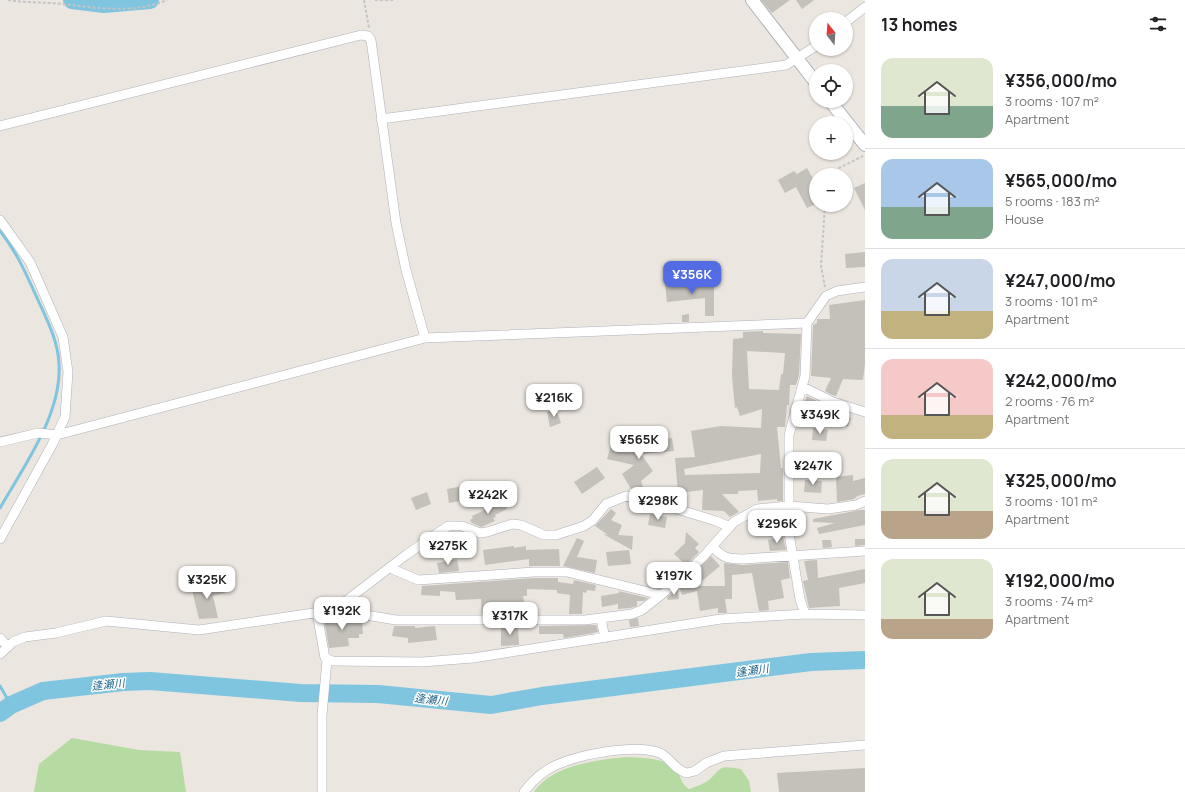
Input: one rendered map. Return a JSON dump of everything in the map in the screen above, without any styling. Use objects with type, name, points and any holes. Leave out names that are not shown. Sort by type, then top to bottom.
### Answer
[{"type":"street","points":[[752,0],[809,74]]},
{"type":"street","points":[[853,16],[865,7]]},
{"type":"street","points":[[0,126],[361,35],[368,36],[371,40],[396,223],[406,270],[425,338]]},
{"type":"street","points":[[381,119],[786,65],[809,50]]},
{"type":"street","points":[[836,108],[865,145]]},
{"type":"street","points":[[0,220],[30,262],[63,337],[67,358],[67,395],[65,417],[53,435],[0,539]]},
{"type":"street","points":[[805,614],[800,599],[786,524],[789,506],[790,426],[803,387],[807,323],[829,295],[838,291],[865,287]]},
{"type":"street","points":[[0,442],[38,433],[53,435],[425,338],[807,323]]},
{"type":"street","points":[[803,387],[833,402],[865,412]]},
{"type":"street","points":[[0,654],[8,647],[25,637],[106,621],[199,630],[317,613],[336,608],[445,527],[458,526],[474,531],[487,532],[512,524],[521,525],[544,535],[556,535],[584,526],[593,520],[606,504],[626,496],[664,505],[716,521],[730,527]]},
{"type":"street","points":[[336,608],[347,612],[396,620],[601,619],[632,614],[642,610],[661,595],[713,546],[740,517],[757,509],[789,506],[828,509],[856,505],[865,501]]},
{"type":"street","points":[[713,546],[721,556],[728,559],[865,551]]},
{"type":"street","points":[[390,568],[418,580],[534,572],[567,572],[661,595]]},
{"type":"street","points":[[317,613],[322,650],[327,664],[322,705],[322,792]]},
{"type":"street","points":[[327,664],[422,662],[473,658],[721,620],[805,614],[865,615]]},
{"type":"street","points":[[601,619],[605,638]]},
{"type":"street","points":[[0,638],[8,647]]},
{"type":"street","points":[[524,792],[538,776],[553,766],[566,761],[618,749],[660,753],[687,773],[695,772],[706,763],[724,756],[865,745]]},
{"type":"path","points":[[8,0],[32,4],[123,8],[158,4],[167,0]]},
{"type":"path","points":[[364,0],[370,33],[368,36]]},
{"type":"path","points":[[375,0],[393,0]]},
{"type":"path","points":[[838,168],[865,155]]},
{"type":"path","points":[[825,212],[821,266],[825,288],[829,295]]},
{"type":"green space","points":[[72,738],[139,750],[180,752],[186,792],[34,792],[39,764]]},
{"type":"green space","points":[[626,757],[653,759],[672,766],[677,771],[683,783],[689,789],[709,780],[722,768],[729,767],[741,769],[749,781],[751,792],[534,792],[542,783],[563,770],[588,762]]},
{"type":"building","points":[[761,0],[790,0],[772,13]]},
{"type":"building","points":[[796,0],[814,0],[802,9]]},
{"type":"building","points":[[807,168],[809,172],[809,207],[807,208],[796,187],[785,193],[778,180],[794,171],[797,174]]},
{"type":"building","points":[[865,183],[865,210],[854,188]]},
{"type":"building","points":[[865,252],[865,267],[846,268],[845,254]]},
{"type":"building","points":[[675,282],[676,287],[700,285],[700,287],[714,286],[714,316],[705,316],[705,298],[667,302],[665,283]]},
{"type":"building","points":[[865,300],[865,364],[863,380],[843,379],[836,396],[832,395],[825,391],[831,378],[811,376],[813,325],[817,323],[817,319],[830,319],[829,305]]},
{"type":"building","points":[[689,314],[689,322],[682,322],[682,315]]},
{"type":"building","points":[[763,331],[763,333],[801,334],[799,375],[796,385],[790,385],[789,405],[787,405],[785,427],[777,427],[781,468],[783,468],[783,501],[777,501],[777,499],[758,501],[757,490],[738,491],[738,494],[722,494],[739,512],[730,517],[724,511],[702,510],[703,490],[678,493],[675,458],[695,457],[691,431],[721,426],[761,428],[762,409],[740,416],[737,407],[735,408],[732,377],[733,339],[743,338],[743,332]],"holes":[[[747,351],[785,353],[783,374],[781,374],[779,390],[749,389]],[[761,454],[760,473],[685,475],[684,469]]]},
{"type":"building","points":[[807,396],[827,406],[826,409],[851,418],[848,427],[807,410],[808,408],[803,405]]},
{"type":"building","points":[[556,409],[561,423],[550,427],[547,412]]},
{"type":"building","points":[[813,428],[828,430],[826,441],[812,440]]},
{"type":"building","points":[[672,438],[674,451],[641,454],[653,471],[641,481],[645,494],[633,492],[622,474],[634,465],[607,459],[611,445],[631,449],[634,440],[641,441]]},
{"type":"building","points":[[597,467],[605,478],[582,494],[574,482]]},
{"type":"building","points":[[853,475],[853,481],[865,478],[865,494],[857,496],[854,499],[837,502],[836,477]]},
{"type":"building","points":[[805,480],[822,481],[821,493],[804,492]]},
{"type":"building","points":[[485,482],[488,496],[449,503],[447,489]]},
{"type":"building","points":[[427,492],[431,504],[416,510],[411,498]]},
{"type":"building","points":[[503,501],[507,509],[495,515],[496,517],[493,518],[495,521],[481,527],[472,523],[470,520],[473,518],[472,516]]},
{"type":"building","points":[[611,509],[616,513],[611,520],[622,525],[618,535],[633,536],[632,550],[603,534],[608,535],[595,526]]},
{"type":"building","points":[[865,510],[865,525],[819,534],[817,528],[835,523],[813,522],[813,519]]},
{"type":"building","points":[[793,512],[805,513],[804,521],[793,520]]},
{"type":"building","points":[[650,514],[667,517],[665,528],[648,525]]},
{"type":"building","points":[[686,532],[699,544],[695,548],[699,552],[686,565],[674,554],[685,543]]},
{"type":"building","points":[[783,536],[786,550],[770,551],[768,540]]},
{"type":"building","points":[[577,538],[584,541],[577,557],[597,560],[595,573],[563,566]]},
{"type":"building","points":[[855,539],[865,539],[865,545],[855,546]]},
{"type":"building","points":[[822,540],[831,540],[832,547],[823,548]]},
{"type":"building","points":[[514,546],[514,548],[526,546],[526,550],[559,549],[560,566],[529,566],[529,559],[485,565],[483,550]]},
{"type":"building","points":[[629,550],[631,564],[608,566],[606,552]]},
{"type":"building","points":[[711,556],[720,566],[696,586],[725,586],[724,563],[743,565],[788,562],[790,578],[781,580],[784,598],[768,601],[769,610],[759,611],[752,573],[732,575],[732,599],[725,599],[727,613],[718,613],[718,608],[700,611],[697,591],[682,595],[679,586]]},
{"type":"building","points":[[457,559],[459,571],[439,573],[437,563]]},
{"type":"building","points":[[817,560],[818,578],[865,569],[865,583],[839,588],[840,606],[809,608],[803,581],[808,580],[804,561]]},
{"type":"building","points":[[534,578],[558,578],[558,582],[573,584],[574,580],[596,585],[595,591],[587,590],[586,593],[583,592],[582,614],[569,614],[570,595],[557,593],[557,590],[527,589],[527,596],[523,596],[524,602],[506,603],[506,614],[482,614],[481,599],[456,600],[455,592],[440,591],[440,596],[421,595],[422,586]]},
{"type":"building","points":[[222,582],[225,593],[213,596],[218,618],[199,619],[192,590]]},
{"type":"building","points":[[678,590],[679,599],[668,600],[667,597]]},
{"type":"building","points":[[619,591],[648,598],[644,601],[637,601],[637,606],[630,608],[618,609],[618,604],[602,607],[601,596],[619,593]]},
{"type":"building","points":[[339,615],[341,618],[362,621],[363,634],[359,634],[359,638],[348,638],[349,646],[329,648],[324,618]]},
{"type":"building","points":[[638,618],[639,626],[630,627],[629,620]]},
{"type":"building","points":[[596,625],[598,632],[564,638],[563,634],[539,634],[539,626]]},
{"type":"building","points":[[394,626],[415,626],[415,628],[435,626],[437,640],[408,643],[408,638],[392,636]]},
{"type":"building","points":[[501,626],[518,626],[519,645],[501,646]]},
{"type":"building","points":[[865,768],[865,792],[779,792],[777,773]]},
{"type":"waterway","points":[[72,0],[104,4],[150,0]]},
{"type":"waterway","points":[[0,231],[12,247],[45,315],[57,347],[59,364],[58,383],[48,420],[40,439],[0,508]]},
{"type":"waterway","name":"逢瀬川","points":[[0,713],[11,705],[43,691],[123,682],[150,681],[301,693],[378,694],[491,705],[542,696],[811,662],[865,660]]},
{"type":"waterway","points":[[0,686],[11,705]]}]
